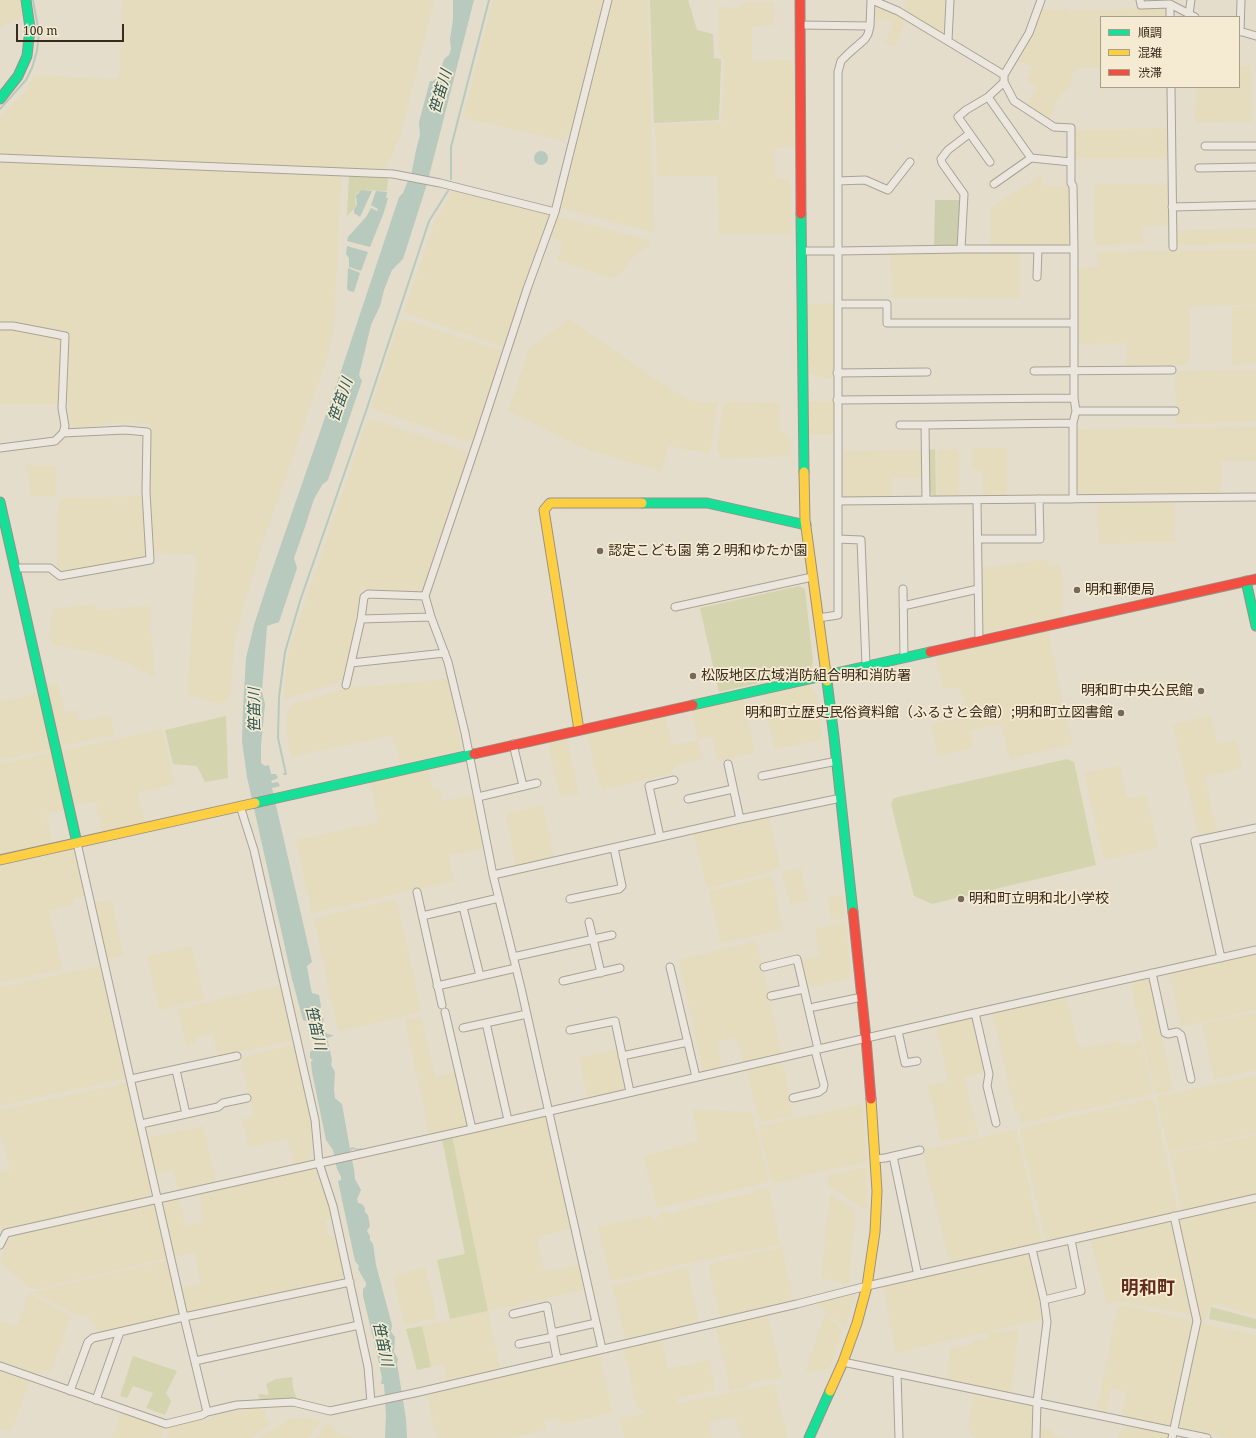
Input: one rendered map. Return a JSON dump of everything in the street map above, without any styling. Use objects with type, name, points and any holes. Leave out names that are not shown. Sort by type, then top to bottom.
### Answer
[{"type":"street","points":[[0,99],[10,89],[27,56],[30,28],[26,0]]},
{"type":"street","points":[[602,1349],[527,1014],[493,875],[469,754],[448,662],[431,617],[425,596],[480,436],[527,289],[555,212],[608,0]]},
{"type":"street","points":[[800,0],[804,494],[812,577],[841,798],[862,997],[875,1159],[876,1191],[875,1226],[867,1286],[857,1323],[843,1362],[809,1438]]},
{"type":"street","points":[[818,618],[838,615],[838,72],[841,61],[865,40],[870,26],[872,0],[898,11],[948,41],[1004,79],[1014,101],[1054,127],[1071,128],[1071,183],[1073,186],[1074,249],[1074,398],[1076,412],[1073,423],[1073,499]]},
{"type":"street","points":[[948,41],[950,0]]},
{"type":"street","points":[[990,162],[958,117],[966,110],[988,97],[1004,79],[1029,33],[1041,0]]},
{"type":"street","points":[[1140,0],[1141,5],[1170,4],[1192,16]]},
{"type":"street","points":[[1191,0],[1192,16]]},
{"type":"street","points":[[1241,0],[1240,32],[1256,36]]},
{"type":"street","points":[[1170,4],[1170,16]]},
{"type":"street","points":[[800,25],[870,26]]},
{"type":"street","points":[[1171,88],[1173,247]]},
{"type":"street","points":[[988,97],[1031,158]]},
{"type":"street","points":[[961,249],[964,194],[942,163],[941,159],[948,150],[969,134]]},
{"type":"street","points":[[1205,146],[1256,146]]},
{"type":"street","points":[[0,158],[395,174],[440,183],[555,212]]},
{"type":"street","points":[[994,184],[1031,158],[1071,162]]},
{"type":"street","points":[[838,181],[865,180],[888,190],[910,162]]},
{"type":"street","points":[[1199,168],[1256,167]]},
{"type":"street","points":[[1172,207],[1256,205]]},
{"type":"street","points":[[1037,277],[1038,249]]},
{"type":"street","points":[[801,251],[1074,249]]},
{"type":"street","points":[[838,304],[887,304],[887,323],[1073,323]]},
{"type":"street","points":[[0,326],[12,326],[65,336],[62,408],[64,426],[63,433],[55,441],[0,448]]},
{"type":"street","points":[[1034,371],[1172,370]]},
{"type":"street","points":[[838,373],[927,372]]},
{"type":"street","points":[[838,400],[1074,398]]},
{"type":"street","points":[[1076,412],[1175,410]]},
{"type":"street","points":[[900,425],[1073,423]]},
{"type":"street","points":[[925,425],[926,500]]},
{"type":"street","points":[[15,568],[50,568],[60,576],[150,560],[146,492],[147,432],[125,430],[63,433]]},
{"type":"street","points":[[838,501],[1256,497]]},
{"type":"street","points":[[978,540],[1040,538],[1039,499]]},
{"type":"street","points":[[977,500],[979,641]]},
{"type":"street","points":[[0,502],[184,1317],[207,1412]]},
{"type":"street","points":[[579,730],[544,510],[550,503],[707,503],[806,525]]},
{"type":"street","points":[[838,540],[861,540],[866,665]]},
{"type":"street","points":[[675,607],[812,577]]},
{"type":"street","points":[[0,860],[866,665],[1256,579]]},
{"type":"street","points":[[1246,581],[1256,626]]},
{"type":"street","points":[[903,589],[904,657]]},
{"type":"street","points":[[903,606],[978,589]]},
{"type":"street","points":[[346,685],[361,619],[364,597],[368,594],[425,596]]},
{"type":"street","points":[[361,619],[431,617]]},
{"type":"street","points":[[351,663],[444,653]]},
{"type":"street","points":[[513,744],[523,786]]},
{"type":"street","points":[[762,776],[836,761]]},
{"type":"street","points":[[728,764],[740,819]]},
{"type":"street","points":[[660,837],[649,786],[674,780]]},
{"type":"street","points":[[478,797],[537,783]]},
{"type":"street","points":[[688,799],[733,789]]},
{"type":"street","points":[[493,875],[740,819],[841,798]]},
{"type":"street","points":[[240,806],[254,850],[315,1120],[320,1163],[333,1206],[368,1367],[371,1402]]},
{"type":"street","points":[[1221,958],[1196,841],[1256,828]]},
{"type":"street","points":[[570,899],[619,889],[622,886],[614,848]]},
{"type":"street","points":[[416,892],[472,1129]]},
{"type":"street","points":[[422,916],[499,898]]},
{"type":"street","points":[[463,907],[480,976]]},
{"type":"street","points":[[589,922],[601,973]]},
{"type":"street","points":[[513,957],[612,935]]},
{"type":"street","points":[[0,1245],[6,1233],[366,1153],[1256,950]]},
{"type":"street","points":[[764,967],[797,959],[804,989],[824,1085],[820,1092],[793,1098]]},
{"type":"street","points":[[670,967],[696,1077]]},
{"type":"street","points":[[437,986],[516,968]]},
{"type":"street","points":[[563,981],[620,968]]},
{"type":"street","points":[[1152,973],[1165,1033],[1168,1034],[1177,1032],[1181,1034],[1191,1079]]},
{"type":"street","points":[[771,996],[804,989]]},
{"type":"street","points":[[814,1007],[862,997]]},
{"type":"street","points":[[975,1013],[989,1074],[987,1086],[996,1123]]},
{"type":"street","points":[[463,1028],[527,1014]]},
{"type":"street","points":[[570,1030],[615,1021],[630,1092]]},
{"type":"street","points":[[486,1023],[508,1120]]},
{"type":"street","points":[[898,1031],[905,1063],[917,1061]]},
{"type":"street","points":[[622,1056],[688,1042]]},
{"type":"street","points":[[131,1080],[237,1056]]},
{"type":"street","points":[[176,1070],[186,1114]]},
{"type":"street","points":[[141,1124],[218,1107],[223,1103],[247,1098]]},
{"type":"street","points":[[875,1159],[920,1150]]},
{"type":"street","points":[[892,1156],[917,1271]]},
{"type":"street","points":[[0,1366],[166,1424],[237,1405],[293,1402],[330,1411],[602,1349],[867,1286],[1256,1198]]},
{"type":"street","points":[[1173,1435],[1197,1321],[1174,1216]]},
{"type":"street","points":[[1044,1300],[1082,1291],[1071,1240]]},
{"type":"street","points":[[1032,1249],[1044,1300],[1047,1322],[1037,1402],[1036,1438]]},
{"type":"street","points":[[70,1391],[88,1342],[93,1338],[350,1282]]},
{"type":"street","points":[[513,1314],[547,1306],[557,1359]]},
{"type":"street","points":[[519,1344],[596,1323]]},
{"type":"street","points":[[195,1361],[359,1325]]},
{"type":"street","points":[[96,1400],[120,1332]]},
{"type":"street","points":[[843,1362],[1037,1402],[1173,1435],[1207,1438]]},
{"type":"street","points":[[897,1374],[898,1438]]},
{"type":"shaded area","points":[[0,0],[20,0],[23,12],[22,17],[0,28]]},
{"type":"shaded area","points":[[123,0],[434,0],[401,133],[386,169],[342,168],[333,336],[328,350],[329,352],[260,551],[235,637],[230,698],[220,704],[187,694],[197,555],[153,553],[149,493],[151,424],[118,423],[71,429],[68,404],[0,404],[0,116],[26,90],[34,75],[119,79]]},
{"type":"shaded area","points":[[493,0],[603,0],[570,135],[566,134],[564,141],[463,118]]},
{"type":"shaded area","points":[[613,0],[648,0],[654,232],[561,208]]},
{"type":"shaded area","points":[[905,0],[945,0],[943,33],[904,10]]},
{"type":"shaded area","points":[[743,2],[774,2],[773,25],[752,27],[752,61],[793,60],[796,147],[775,148],[775,179],[790,179],[791,234],[719,234],[717,176],[658,176],[655,125],[722,122],[725,61],[718,51],[719,7],[739,8]]},
{"type":"shaded area","points":[[877,6],[893,11],[904,18],[905,22],[895,47],[885,43],[893,23],[874,17],[874,7]]},
{"type":"shaded area","points":[[1164,8],[1167,11],[1167,16],[1100,16],[1100,68],[1074,68],[1070,86],[1056,100],[1050,119],[1027,105],[1037,88],[1026,80],[1032,67],[1017,60],[1033,32],[1042,9],[1070,9],[1070,12],[1074,12],[1074,10]]},
{"type":"shaded area","points":[[1240,65],[1251,65],[1252,122],[1195,123],[1196,88],[1240,88]]},
{"type":"shaded area","points":[[1169,128],[1168,159],[1075,158],[1074,130]]},
{"type":"shaded area","points":[[1042,175],[1042,185],[1069,186],[1069,246],[990,245],[991,208]]},
{"type":"shaded area","points":[[1094,184],[1169,184],[1169,224],[1164,226],[1143,226],[1143,244],[1095,245]]},
{"type":"shaded area","points":[[453,191],[550,215],[503,347],[404,312],[435,221]]},
{"type":"shaded area","points":[[556,216],[651,241],[651,245],[631,257],[623,271],[612,278],[557,260],[563,242],[551,237]]},
{"type":"shaded area","points":[[1256,228],[1256,244],[1177,245],[1176,230]]},
{"type":"shaded area","points":[[1256,249],[1256,305],[1189,306],[1189,365],[1126,366],[1126,343],[1076,344],[1076,268],[1098,267],[1097,252]]},
{"type":"shaded area","points":[[1019,251],[1020,298],[892,297],[891,254]]},
{"type":"shaded area","points":[[835,303],[833,380],[807,373],[807,304]]},
{"type":"shaded area","points":[[1256,306],[1256,364],[1232,365],[1232,307]]},
{"type":"shaded area","points":[[400,319],[503,351],[474,438],[468,442],[371,408]]},
{"type":"shaded area","points":[[570,319],[652,377],[684,397],[696,402],[718,402],[710,454],[669,446],[661,471],[588,450],[508,411],[527,356],[526,351]]},
{"type":"shaded area","points":[[1256,370],[1256,422],[1176,424],[1175,371]]},
{"type":"shaded area","points":[[808,401],[834,401],[834,435],[807,435]]},
{"type":"shaded area","points":[[724,402],[780,403],[779,430],[789,436],[791,456],[722,458],[717,448]]},
{"type":"shaded area","points":[[371,419],[464,450],[468,457],[422,591],[360,589],[355,630],[341,682],[283,700],[290,646],[358,447],[367,422]]},
{"type":"shaded area","points":[[1256,427],[1256,461],[1221,461],[1221,495],[1081,494],[1078,491],[1077,429]]},
{"type":"shaded area","points":[[972,448],[1007,448],[1007,497],[983,497],[983,471],[972,470]]},
{"type":"shaded area","points":[[959,449],[959,497],[937,497],[937,450]]},
{"type":"shaded area","points":[[921,450],[921,478],[891,478],[892,496],[840,498],[840,451]]},
{"type":"shaded area","points":[[26,465],[56,465],[56,496],[31,496]]},
{"type":"shaded area","points":[[143,496],[148,556],[145,559],[63,572],[57,568],[59,498]]},
{"type":"shaded area","points":[[1174,501],[1175,542],[1099,544],[1098,503]]},
{"type":"shaded area","points":[[1048,559],[1048,567],[1061,565],[1063,616],[980,634],[980,568]]},
{"type":"shaded area","points":[[95,604],[96,610],[149,606],[155,678],[131,664],[105,655],[50,644],[52,609]]},
{"type":"shaded area","points":[[1048,631],[1072,744],[1010,759],[1001,724],[970,730],[974,748],[938,756],[931,724],[967,716],[961,688],[943,688],[935,657]]},
{"type":"shaded area","points":[[448,678],[462,750],[400,764],[393,735],[291,757],[287,732],[287,715],[290,705],[346,688]]},
{"type":"shaded area","points":[[57,683],[65,712],[77,710],[78,721],[110,715],[115,735],[62,746],[47,685]]},
{"type":"shaded area","points":[[809,685],[817,695],[822,740],[775,749],[763,695]]},
{"type":"shaded area","points":[[39,693],[52,749],[0,760],[0,702]]},
{"type":"shaded area","points":[[743,698],[755,753],[718,761],[712,736],[698,740],[690,710]]},
{"type":"shaded area","points":[[665,716],[672,745],[698,740],[703,759],[676,765],[676,768],[672,769],[673,773],[602,790],[601,784],[598,783],[587,734]]},
{"type":"shaded area","points":[[1211,716],[1217,744],[1237,740],[1242,768],[1205,777],[1217,833],[1199,838],[1173,724]]},
{"type":"shaded area","points":[[162,729],[175,784],[138,793],[145,822],[143,824],[102,832],[96,802],[73,805],[61,751]]},
{"type":"shaded area","points":[[567,738],[579,794],[560,797],[548,742]]},
{"type":"shaded area","points":[[52,752],[65,810],[46,814],[53,844],[0,856],[0,764]]},
{"type":"shaded area","points":[[1120,766],[1127,798],[1146,796],[1158,848],[1105,860],[1103,857],[1084,772]]},
{"type":"shaded area","points":[[428,769],[433,789],[440,788],[443,801],[474,795],[485,849],[448,855],[454,881],[312,913],[296,840],[379,822],[370,782]]},
{"type":"shaded area","points":[[543,805],[554,858],[516,866],[506,814]]},
{"type":"shaded area","points":[[769,818],[780,866],[771,872],[707,888],[693,834]]},
{"type":"shaded area","points":[[75,849],[86,895],[73,899],[75,904],[49,910],[62,969],[0,983],[0,866]]},
{"type":"shaded area","points":[[801,868],[808,900],[790,904],[782,872]]},
{"type":"shaded area","points":[[772,876],[783,930],[721,943],[709,891]]},
{"type":"shaded area","points":[[843,894],[844,918],[831,920],[827,898]]},
{"type":"shaded area","points":[[111,899],[124,955],[106,959],[94,903]]},
{"type":"shaded area","points":[[396,899],[422,1012],[338,1031],[314,918]]},
{"type":"shaded area","points":[[846,922],[850,978],[808,988],[802,960],[820,956],[815,929]]},
{"type":"shaded area","points":[[756,941],[782,1055],[743,1063],[737,1038],[717,1042],[722,1068],[703,1072],[679,960]]},
{"type":"shaded area","points":[[192,946],[204,999],[159,1010],[146,956]]},
{"type":"shaded area","points":[[1256,953],[1256,1010],[1181,1027],[1169,973]]},
{"type":"shaded area","points":[[99,966],[102,967],[126,1078],[0,1106],[0,987]]},
{"type":"shaded area","points":[[1149,977],[1173,1090],[1155,1094],[1130,981]]},
{"type":"shaded area","points":[[280,985],[292,1041],[218,1056],[213,1034],[194,1037],[196,1043],[186,1046],[177,1009]]},
{"type":"shaded area","points":[[1066,996],[1078,1044],[1081,1048],[1120,1041],[1122,1046],[1141,1041],[1153,1094],[1021,1124],[1018,1110],[1015,1111],[992,1013]]},
{"type":"shaded area","points":[[1256,1013],[1256,1070],[1214,1080],[1202,1024]]},
{"type":"shaded area","points":[[972,1016],[984,1072],[965,1077],[978,1134],[941,1142],[928,1086],[948,1081],[936,1025]]},
{"type":"shaded area","points":[[421,1017],[435,1077],[455,1072],[467,1126],[429,1134],[405,1020]]},
{"type":"shaded area","points":[[294,1044],[311,1122],[311,1162],[294,1165],[288,1139],[249,1147],[242,1120],[254,1116],[240,1058]]},
{"type":"shaded area","points":[[616,1049],[624,1086],[622,1091],[588,1098],[579,1058]]},
{"type":"shaded area","points":[[782,1062],[793,1116],[760,1122],[746,1070]]},
{"type":"shaded area","points":[[1256,1075],[1256,1133],[1169,1152],[1156,1097]]},
{"type":"shaded area","points":[[125,1083],[128,1084],[149,1174],[151,1189],[150,1195],[142,1199],[12,1229],[1,1228],[0,1172],[10,1170],[2,1137],[0,1137],[0,1110]]},
{"type":"shaded area","points":[[1153,1098],[1178,1213],[1046,1242],[1020,1131],[1021,1128]]},
{"type":"shaded area","points":[[859,1105],[862,1106],[867,1159],[864,1163],[799,1176],[799,1179],[772,1183],[759,1126]]},
{"type":"shaded area","points":[[692,1110],[752,1112],[769,1182],[657,1208],[643,1156],[699,1141]]},
{"type":"shaded area","points":[[545,1115],[571,1229],[537,1237],[544,1271],[578,1265],[584,1290],[488,1311],[452,1136]]},
{"type":"shaded area","points":[[203,1126],[216,1181],[178,1189],[173,1170],[155,1174],[147,1138]]},
{"type":"shaded area","points":[[1016,1129],[1042,1243],[950,1263],[922,1151]]},
{"type":"shaded area","points":[[1256,1135],[1256,1195],[1182,1211],[1170,1154]]},
{"type":"shaded area","points":[[866,1167],[867,1207],[865,1209],[828,1186],[827,1175]]},
{"type":"shaded area","points":[[315,1170],[330,1207],[331,1218],[325,1219],[329,1236],[336,1235],[345,1276],[338,1278],[339,1282],[187,1315],[180,1288],[201,1284],[194,1253],[174,1257],[161,1200],[178,1197],[185,1226],[204,1222],[199,1193],[295,1171]]},
{"type":"shaded area","points":[[769,1188],[780,1245],[670,1267],[665,1266],[664,1269],[611,1281],[598,1227],[648,1216],[656,1221],[659,1214],[669,1212],[669,1214],[676,1213],[678,1211]]},
{"type":"shaded area","points":[[830,1194],[855,1210],[849,1285],[821,1277]]},
{"type":"shaded area","points":[[1256,1201],[1256,1316],[1220,1305],[1210,1304],[1205,1319],[1201,1320],[1177,1219]]},
{"type":"shaded area","points":[[153,1204],[156,1206],[167,1258],[37,1289],[30,1288],[0,1262],[6,1242],[16,1233]]},
{"type":"shaded area","points":[[1167,1221],[1171,1222],[1192,1315],[1124,1302],[1107,1304],[1090,1240]]},
{"type":"shaded area","points":[[782,1247],[793,1301],[720,1317],[708,1264]]},
{"type":"shaded area","points":[[1024,1254],[1031,1255],[1042,1319],[896,1353],[883,1287]]},
{"type":"shaded area","points":[[168,1260],[180,1315],[99,1333],[88,1316],[76,1314],[33,1292]]},
{"type":"shaded area","points":[[425,1267],[437,1318],[405,1325],[393,1276]]},
{"type":"shaded area","points":[[687,1267],[699,1323],[625,1339],[612,1286]]},
{"type":"shaded area","points":[[29,1293],[71,1316],[51,1371],[41,1369],[38,1375],[0,1362],[0,1321],[17,1327]]},
{"type":"shaded area","points":[[856,1293],[846,1325],[844,1327],[816,1304]]},
{"type":"shaded area","points":[[1123,1305],[1194,1321],[1171,1427],[1121,1416],[1126,1392],[1111,1388],[1106,1413],[1097,1411],[1117,1309]]},
{"type":"shaded area","points":[[488,1311],[500,1370],[447,1381],[443,1364],[431,1367],[422,1326]]},
{"type":"shaded area","points":[[825,1313],[842,1330],[831,1366],[829,1368],[805,1373]]},
{"type":"shaded area","points":[[767,1314],[782,1377],[747,1384],[747,1387],[730,1391],[716,1326]]},
{"type":"shaded area","points":[[1200,1323],[1256,1335],[1256,1438],[1225,1438],[1178,1426]]},
{"type":"shaded area","points":[[1018,1330],[1011,1395],[947,1381],[950,1348],[970,1345],[971,1341],[987,1338],[988,1333]]},
{"type":"shaded area","points":[[661,1339],[668,1369],[709,1360],[715,1390],[678,1398],[678,1403],[775,1384],[787,1438],[741,1438],[736,1417],[709,1422],[712,1438],[624,1438],[620,1418],[645,1414],[644,1411],[637,1408],[624,1348]]},
{"type":"shaded area","points":[[596,1353],[601,1358],[612,1413],[562,1424],[560,1417],[544,1421],[546,1430],[509,1438],[437,1438],[427,1396],[446,1391],[446,1388]]},
{"type":"shaded area","points":[[0,1369],[30,1380],[11,1432],[0,1429]]},
{"type":"shaded area","points":[[973,1396],[1034,1407],[1033,1438],[975,1438],[968,1431]]},
{"type":"shaded area","points":[[259,1407],[266,1412],[265,1420],[271,1424],[251,1438],[167,1438],[169,1427],[201,1420],[203,1424],[212,1416]]},
{"type":"shaded area","points":[[124,1412],[164,1426],[161,1438],[112,1438],[121,1413]]},
{"type":"shaded area","points":[[305,1418],[321,1421],[308,1438],[259,1438],[290,1419]]},
{"type":"shaded area","points":[[327,1422],[337,1432],[353,1438],[316,1438]]},
{"type":"shaded area","points":[[1040,1426],[1054,1431],[1054,1436],[1066,1438],[1040,1438]]},
{"type":"shaded area","points":[[1127,1427],[1169,1433],[1168,1438],[1118,1438],[1119,1433]]},
{"type":"green space","points":[[650,0],[688,0],[697,30],[713,34],[714,58],[721,59],[719,120],[654,123]]},
{"type":"green space","points":[[349,174],[388,177],[387,191],[361,190],[357,193],[355,199],[356,207],[347,216]]},
{"type":"green space","points":[[935,200],[960,200],[957,247],[934,247]]},
{"type":"green space","points":[[935,449],[936,497],[929,492],[928,450]]},
{"type":"green space","points":[[799,586],[805,589],[813,662],[809,672],[719,692],[700,608]]},
{"type":"green space","points":[[226,716],[228,778],[205,782],[197,766],[173,764],[165,730]]},
{"type":"green space","points":[[1067,759],[1074,762],[1096,865],[932,904],[914,896],[891,804],[894,798]]},
{"type":"green space","points":[[452,1136],[488,1311],[450,1319],[437,1260],[465,1254],[442,1139]]},
{"type":"green space","points":[[1211,1307],[1256,1319],[1256,1329],[1209,1319]]},
{"type":"green space","points":[[422,1326],[431,1367],[417,1370],[406,1329]]},
{"type":"green space","points":[[133,1356],[177,1371],[166,1393],[171,1401],[165,1415],[146,1408],[153,1393],[133,1386],[127,1398],[120,1396]]},
{"type":"green space","points":[[292,1377],[293,1388],[298,1402],[260,1401],[258,1394],[269,1395],[266,1384],[276,1379]]},
{"type":"water","name":"笹笛川","points":[[453,0],[474,0],[427,184],[403,259],[392,270],[384,290],[380,306],[371,325],[359,375],[362,381],[328,480],[322,485],[314,499],[294,558],[297,568],[279,622],[267,626],[262,692],[265,704],[261,763],[265,766],[269,765],[271,774],[276,774],[278,778],[271,781],[272,783],[278,782],[280,786],[272,788],[312,962],[307,966],[310,984],[312,993],[319,995],[321,1006],[318,1015],[324,1019],[322,1025],[327,1034],[333,1035],[327,1038],[332,1060],[331,1065],[335,1072],[335,1098],[342,1104],[350,1149],[352,1147],[358,1149],[361,1148],[362,1150],[353,1149],[350,1151],[355,1179],[361,1190],[357,1199],[358,1203],[362,1204],[365,1208],[365,1212],[368,1215],[370,1226],[367,1231],[373,1244],[376,1265],[392,1325],[391,1332],[395,1337],[394,1352],[398,1359],[397,1363],[406,1419],[407,1438],[385,1438],[386,1416],[384,1384],[381,1384],[382,1378],[363,1296],[363,1289],[366,1286],[366,1283],[358,1269],[359,1266],[355,1261],[338,1181],[341,1180],[341,1177],[337,1169],[333,1150],[326,1140],[312,1072],[311,1062],[313,1060],[310,1058],[310,1052],[315,1048],[315,1042],[311,1037],[312,1033],[309,1029],[308,1022],[303,1020],[292,979],[247,777],[242,741],[243,708],[246,658],[254,625],[399,197],[403,193],[412,171],[420,135],[419,122],[430,81],[433,81],[439,76],[444,59],[449,55],[451,49],[450,39],[453,20]]},
{"type":"water","points":[[541,151],[546,153],[548,158],[546,163],[541,165],[536,163],[534,158],[536,153]]},
{"type":"water","points":[[361,190],[372,191],[360,217],[354,213],[354,210],[357,205],[356,196]]},
{"type":"water","points":[[376,191],[387,192],[386,198],[388,198],[370,247],[347,241],[348,237],[366,217],[371,208],[377,211],[378,209],[371,205]]},
{"type":"water","points":[[347,246],[368,252],[361,271],[349,267],[349,258],[346,254]]},
{"type":"water","points":[[348,268],[360,273],[354,292],[347,289]]},
{"type":"waterway","points":[[0,109],[26,80],[32,68],[37,51],[39,33],[33,0]]},
{"type":"waterway","points":[[451,179],[451,147],[489,0]]},
{"type":"waterway","points":[[284,774],[286,774],[278,738],[279,697],[285,652],[300,601],[366,411],[429,221],[448,191]]},
{"type":"traffic: fast","points":[[0,99],[18,76],[27,56],[30,28],[26,0]]},
{"type":"traffic: fast","points":[[801,214],[804,472]]},
{"type":"traffic: fast","points":[[0,502],[77,843]]},
{"type":"traffic: fast","points":[[642,503],[707,503],[806,525]]},
{"type":"traffic: fast","points":[[1246,581],[1256,626]]},
{"type":"traffic: fast","points":[[693,705],[930,652]]},
{"type":"traffic: fast","points":[[827,681],[853,912]]},
{"type":"traffic: fast","points":[[255,803],[474,754]]},
{"type":"traffic: fast","points":[[809,1438],[830,1391]]},
{"type":"traffic: slow","points":[[804,472],[805,520],[827,681]]},
{"type":"traffic: slow","points":[[579,730],[544,510],[550,503],[642,503]]},
{"type":"traffic: slow","points":[[0,860],[255,803]]},
{"type":"traffic: slow","points":[[830,1391],[843,1362],[857,1323],[867,1286],[875,1232],[877,1191],[871,1099]]},
{"type":"traffic: jam","points":[[800,0],[801,214]]},
{"type":"traffic: jam","points":[[930,652],[1256,579]]},
{"type":"traffic: jam","points":[[474,754],[693,705]]},
{"type":"traffic: jam","points":[[853,912],[871,1099]]},
{"type":"place","name":"認定こども園 第２明和ゆたか園","points":[[600,551]]},
{"type":"place","name":"明和郵便局","points":[[1077,590]]},
{"type":"place","name":"松阪地区広域消防組合明和消防署","points":[[693,676]]},
{"type":"place","name":"明和町中央公民館","points":[[1201,691]]},
{"type":"place","name":"明和町立歴史民俗資料館（ふるさと会館）;明和町立図書館","points":[[1121,713]]},
{"type":"place","name":"明和町立明和北小学校","points":[[961,899]]},
{"type":"district","name":"明和町","points":[[1148,1289]]}]
